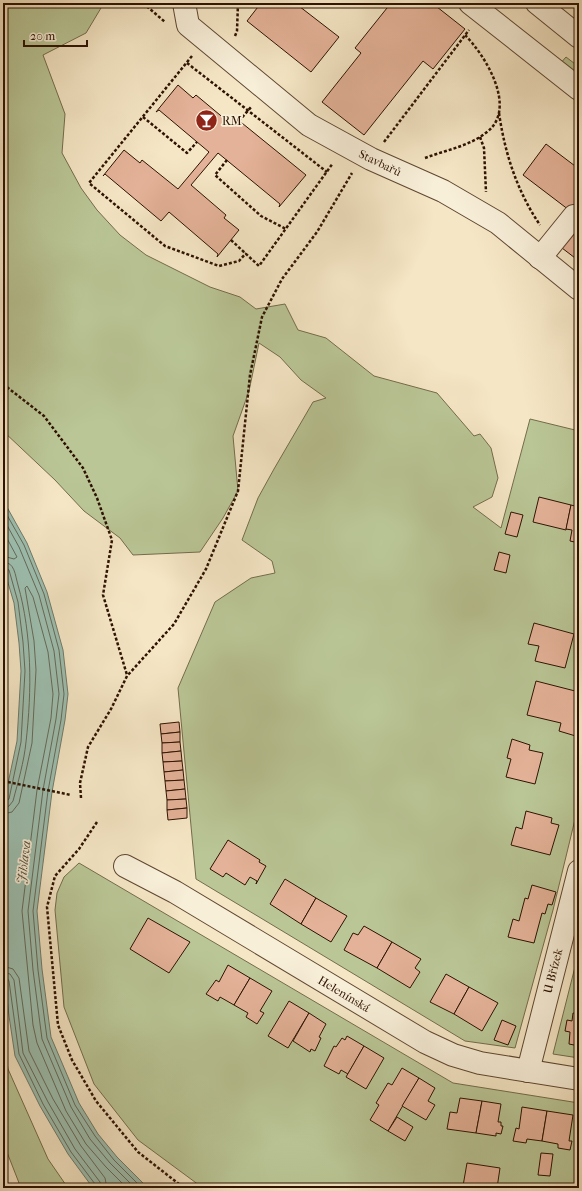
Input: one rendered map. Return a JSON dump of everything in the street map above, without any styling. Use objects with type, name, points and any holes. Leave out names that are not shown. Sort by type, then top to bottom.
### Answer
[{"type":"street","name":"Stavbařů","points":[[184,3],[188,25],[309,125],[395,171],[443,191],[546,250],[579,289]]},
{"type":"street","points":[[470,3],[579,89]]},
{"type":"street","points":[[537,3],[579,37]]},
{"type":"street","points":[[546,250],[574,216]]},
{"type":"street","name":"Helenínská","points":[[125,866],[175,892],[425,1042],[453,1055],[480,1063],[579,1079]]},
{"type":"street","name":"U Břízek","points":[[528,1071],[579,871]]},
{"type":"path","points":[[224,54],[237,31],[238,3]]},
{"type":"path","points":[[81,798],[80,783],[88,747],[111,709],[127,676],[174,624],[206,569],[238,491],[250,375],[262,317],[282,279],[317,232],[367,157],[465,35],[477,47],[495,80],[499,93],[499,112],[508,159],[519,190],[533,214],[546,250]]},
{"type":"path","points":[[194,54],[89,182],[165,246],[219,266],[239,261],[246,253]]},
{"type":"path","points":[[187,62],[327,172]]},
{"type":"path","points":[[239,120],[253,104]]},
{"type":"path","points":[[395,171],[480,137],[489,131],[499,112]]},
{"type":"path","points":[[143,116],[187,153],[197,142]]},
{"type":"path","points":[[480,137],[484,148],[487,185],[484,214]]},
{"type":"path","points":[[227,160],[215,175],[261,216],[286,229]]},
{"type":"path","points":[[231,240],[259,266],[335,161]]},
{"type":"path","points":[[3,384],[44,416],[83,468],[97,498],[112,540],[103,595],[127,676]]},
{"type":"path","points":[[3,781],[71,795]]},
{"type":"path","points":[[97,822],[79,849],[55,876],[47,907],[58,1025],[72,1060],[96,1101],[138,1152],[184,1188]]},
{"type":"green space","points":[[3,3],[104,3],[86,33],[43,55],[65,114],[62,153],[81,188],[97,210],[120,235],[146,255],[210,287],[240,297],[256,309],[285,304],[298,330],[326,338],[374,376],[437,393],[474,436],[480,434],[491,448],[498,478],[492,497],[473,507],[501,528],[530,419],[575,430],[579,413],[579,803],[553,910],[515,1048],[465,1041],[196,879],[178,688],[215,602],[251,578],[275,573],[272,561],[242,540],[258,498],[313,402],[326,398],[301,380],[280,357],[259,343],[249,391],[233,436],[238,491],[223,518],[200,552],[133,555],[120,538],[84,511],[55,480],[3,431]]},
{"type":"green space","points":[[566,57],[579,67],[579,81],[559,65]]},
{"type":"green space","points":[[79,863],[453,1083],[579,1103],[579,1188],[203,1188],[138,1140],[94,1084],[64,1007],[55,910],[57,893],[64,877]]},
{"type":"green space","points":[[579,951],[579,1058],[553,1054]]},
{"type":"green space","points":[[3,1036],[8,1069],[48,1159],[68,1188],[21,1188],[3,1142]]},
{"type":"water","name":"Jihlava","points":[[3,500],[27,543],[47,592],[63,650],[68,694],[65,720],[52,792],[37,911],[42,969],[51,1037],[79,1103],[98,1134],[117,1157],[148,1188],[93,1188],[68,1154],[40,1106],[15,1056],[3,963],[3,807],[17,741],[21,671],[14,603],[3,566]]},
{"type":"building","points":[[261,3],[295,3],[339,37],[311,72],[247,21]]},
{"type":"building","points":[[391,3],[432,3],[465,29],[433,69],[423,61],[364,135],[322,102],[361,53],[355,48]]},
{"type":"building","points":[[178,85],[193,98],[196,95],[232,125],[237,119],[306,175],[279,207],[280,204],[218,153],[191,185],[226,215],[224,218],[239,230],[217,257],[218,254],[169,212],[161,221],[105,174],[103,176],[124,150],[140,163],[142,160],[178,189],[209,152],[159,110],[156,112]]},
{"type":"building","points":[[546,144],[579,169],[579,209],[574,205],[569,210],[523,175]]},
{"type":"building","points":[[579,225],[579,261],[562,248]]},
{"type":"building","points":[[539,497],[571,505],[566,530],[533,522]]},
{"type":"building","points":[[571,505],[579,507],[579,543],[570,541],[572,530],[566,529]]},
{"type":"building","points":[[511,512],[523,515],[517,537],[505,534]]},
{"type":"building","points":[[499,552],[510,555],[506,573],[494,570]]},
{"type":"building","points":[[534,623],[574,634],[565,668],[535,661],[539,646],[528,644]]},
{"type":"building","points":[[536,681],[579,692],[579,737],[559,731],[561,723],[527,715]]},
{"type":"building","points":[[179,722],[180,732],[161,734],[160,724]]},
{"type":"building","points":[[180,732],[180,742],[162,743],[161,734]]},
{"type":"building","points":[[512,739],[530,745],[529,750],[543,753],[535,784],[506,777],[511,759],[507,758]]},
{"type":"building","points":[[180,742],[181,751],[162,753],[162,743]]},
{"type":"building","points":[[181,751],[182,761],[163,762],[162,753]]},
{"type":"building","points":[[182,761],[183,770],[164,772],[163,762]]},
{"type":"building","points":[[183,770],[184,780],[165,781],[164,772]]},
{"type":"building","points":[[184,780],[185,789],[166,791],[165,781]]},
{"type":"building","points":[[185,789],[186,799],[167,800],[166,791]]},
{"type":"building","points":[[186,799],[187,808],[167,810],[167,800]]},
{"type":"building","points":[[187,808],[187,818],[168,820],[167,810]]},
{"type":"building","points":[[526,811],[552,818],[551,823],[559,825],[550,855],[511,845],[516,827],[522,829]]},
{"type":"building","points":[[228,840],[260,860],[259,862],[266,866],[256,884],[257,881],[250,877],[245,885],[226,873],[223,877],[210,869]]},
{"type":"building","points":[[285,879],[316,898],[301,924],[270,904]]},
{"type":"building","points":[[532,885],[556,892],[552,905],[548,904],[545,914],[542,913],[534,943],[508,937],[513,919],[519,921],[525,898],[528,899]]},
{"type":"building","points":[[316,898],[347,916],[331,942],[301,924]]},
{"type":"building","points":[[148,918],[190,942],[169,973],[130,949]]},
{"type":"building","points":[[364,926],[392,942],[377,968],[344,950],[353,933],[358,935]]},
{"type":"building","points":[[392,942],[421,959],[415,968],[420,972],[410,988],[377,968]]},
{"type":"building","points":[[228,965],[250,978],[234,1005],[220,997],[218,1001],[206,994],[216,980],[219,982]]},
{"type":"building","points":[[446,974],[469,987],[454,1014],[430,1002]]},
{"type":"building","points":[[250,978],[272,991],[260,1011],[264,1013],[257,1024],[246,1017],[248,1013],[234,1005]]},
{"type":"building","points":[[469,987],[498,1003],[482,1031],[454,1014]]},
{"type":"building","points":[[289,1001],[309,1013],[288,1048],[268,1036]]},
{"type":"building","points":[[309,1013],[326,1024],[319,1037],[321,1038],[315,1051],[311,1049],[310,1052],[293,1041]]},
{"type":"building","points":[[573,1013],[579,1014],[579,1046],[569,1044],[570,1032],[565,1031],[567,1020],[572,1021]]},
{"type":"building","points":[[502,1020],[516,1026],[508,1045],[494,1040]]},
{"type":"building","points":[[347,1036],[364,1046],[348,1074],[341,1070],[339,1074],[324,1066],[334,1046],[336,1047],[342,1038],[345,1040]]},
{"type":"building","points":[[364,1046],[384,1058],[366,1089],[346,1077]]},
{"type":"building","points":[[402,1068],[419,1078],[388,1131],[370,1120],[379,1105],[376,1103],[388,1083],[392,1085]]},
{"type":"building","points":[[419,1078],[435,1088],[428,1101],[435,1105],[426,1120],[402,1106]]},
{"type":"building","points":[[460,1098],[482,1101],[476,1133],[447,1129],[450,1112],[457,1113]]},
{"type":"building","points":[[482,1101],[501,1104],[498,1122],[501,1122],[501,1126],[503,1126],[501,1134],[496,1133],[496,1136],[476,1133]]},
{"type":"building","points":[[522,1107],[547,1111],[542,1141],[527,1139],[526,1143],[513,1141],[516,1128],[519,1129]]},
{"type":"building","points":[[547,1111],[573,1115],[569,1141],[572,1141],[570,1150],[558,1148],[558,1144],[542,1141]]},
{"type":"building","points":[[397,1117],[413,1127],[405,1141],[388,1131]]},
{"type":"building","points":[[541,1153],[553,1154],[550,1176],[538,1175]]},
{"type":"building","points":[[467,1163],[500,1168],[497,1188],[463,1186]]},
{"type":"place","name":"RM","points":[[206,121]]}]
